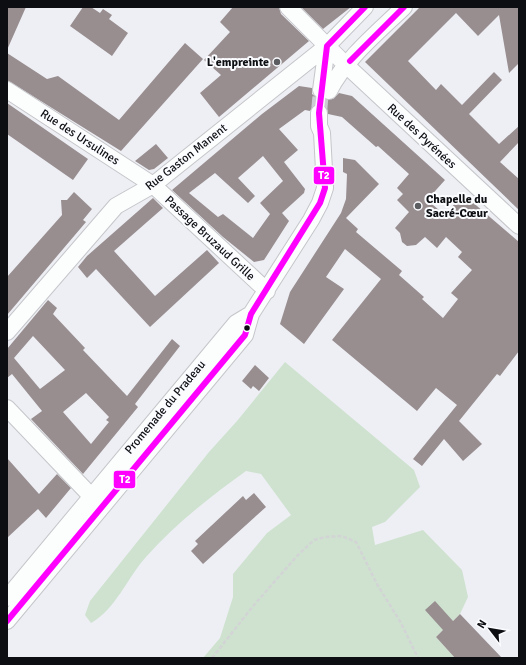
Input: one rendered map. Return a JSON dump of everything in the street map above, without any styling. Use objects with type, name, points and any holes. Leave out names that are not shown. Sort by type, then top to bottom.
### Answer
[{"type":"street","name":"Rue des Pyrénées","points":[[288,7],[346,65],[519,226]]},
{"type":"street","name":"Rue Gaston Manent","points":[[7,332],[116,206],[153,185],[327,46],[365,7]]},
{"type":"street","points":[[327,46],[325,91],[346,65],[404,7]]},
{"type":"street","name":"Rue des Ursulines","points":[[7,90],[153,185]]},
{"type":"street","name":"Promenade du Pradeau","points":[[7,621],[245,335],[251,314],[267,291],[320,203],[325,188],[322,133],[319,126],[324,114]]},
{"type":"street","name":"Passage Bruzaud Grille","points":[[153,185],[267,291]]},
{"type":"street","name":"Promenade du Pradeau","points":[[7,598],[236,323],[251,314]]},
{"type":"street","points":[[7,408],[91,496],[96,504],[94,517]]},
{"type":"path","points":[[212,658],[254,605],[298,555],[314,540],[336,536],[347,537],[356,542],[377,584],[401,623],[418,658]]},
{"type":"green space","points":[[285,362],[414,470],[420,487],[385,522],[372,527],[375,545],[423,530],[462,570],[468,597],[460,614],[436,637],[455,658],[203,658],[220,638],[233,597],[233,574],[267,533],[291,515],[261,474],[246,471],[193,511],[157,545],[139,565],[114,602],[100,617],[91,623],[85,615],[90,601],[209,452],[237,421]]},
{"type":"building","points":[[7,7],[26,7],[7,50]]},
{"type":"building","points":[[83,7],[91,7],[100,13],[103,9],[112,15],[109,19],[128,33],[112,56],[70,26]]},
{"type":"building","points":[[233,7],[279,7],[281,14],[309,41],[219,117],[200,93],[221,75],[204,60],[230,32],[220,22]]},
{"type":"building","points":[[301,7],[351,7],[323,29]]},
{"type":"building","points":[[420,7],[519,7],[519,63],[509,73],[499,15],[478,36],[456,13],[408,61],[436,90],[441,84],[462,105],[494,72],[502,80],[469,114],[499,144],[519,126],[519,142],[500,162],[519,179],[519,210],[365,62]]},
{"type":"building","points":[[185,43],[203,59],[121,151],[7,80],[7,53],[47,79],[58,76],[119,120]]},
{"type":"building","points":[[299,86],[312,88],[312,94],[319,99],[333,99],[339,93],[352,96],[445,180],[427,200],[445,215],[463,194],[519,242],[519,351],[500,376],[497,374],[459,421],[482,444],[463,461],[444,439],[422,466],[413,459],[457,405],[436,388],[417,411],[332,340],[381,279],[345,249],[326,277],[344,289],[304,344],[280,324],[290,292],[341,213],[346,199],[347,174],[343,172],[343,158],[355,160],[379,184],[346,218],[358,229],[356,232],[402,271],[399,275],[424,297],[422,299],[443,318],[458,299],[451,293],[472,270],[458,257],[462,252],[446,237],[437,248],[425,237],[416,245],[407,246],[402,242],[400,233],[395,228],[409,212],[397,200],[403,194],[397,188],[409,174],[378,146],[376,147],[342,117],[328,114],[324,105],[314,105],[310,111],[305,110],[279,129],[298,150],[284,162],[305,189],[304,193],[282,213],[289,221],[264,260],[254,262],[223,237],[172,190],[262,114]],"holes":[[[263,156],[283,181],[260,203],[270,214],[253,238],[223,214],[218,217],[189,193],[215,173],[248,203],[255,196],[238,178]]]},
{"type":"building","points":[[7,103],[88,159],[73,180],[7,134]]},
{"type":"building","points":[[156,144],[168,158],[154,169],[149,170],[135,161]]},
{"type":"building","points":[[74,192],[92,209],[83,220],[86,222],[7,315],[7,277],[62,215],[61,200],[67,200]]},
{"type":"building","points":[[153,198],[163,208],[114,251],[155,296],[207,250],[219,263],[150,327],[96,269],[87,278],[78,267],[87,256]]},
{"type":"building","points":[[48,300],[57,308],[53,314],[85,348],[83,350],[127,396],[172,339],[180,346],[135,404],[138,407],[83,474],[31,419],[42,411],[12,374],[7,378],[7,349]],"holes":[[[33,336],[65,370],[40,389],[14,358]],[[86,393],[109,417],[106,420],[109,422],[91,444],[63,412]]]},
{"type":"building","points":[[255,365],[269,378],[259,391],[253,386],[251,389],[242,381]]},
{"type":"building","points":[[7,458],[39,494],[57,474],[71,488],[46,518],[38,509],[7,538]]},
{"type":"building","points":[[254,493],[266,507],[203,564],[191,551],[198,544],[195,541],[243,496],[246,500]]},
{"type":"building","points":[[435,601],[453,621],[460,614],[502,658],[455,658],[436,637],[443,630],[425,610]]},
{"type":"tunnel","points":[[319,113],[321,90]]},
{"type":"transit line","name":"T2","points":[[7,621],[245,335],[251,314],[320,203],[325,188],[319,113],[327,46],[365,7]]},
{"type":"transit line","name":"T2","points":[[350,61],[404,7]]},
{"type":"place","name":"L'empreinte","points":[[277,62]]},
{"type":"place","name":"Chapelle du Sacré-Cœur","points":[[418,206]]}]
